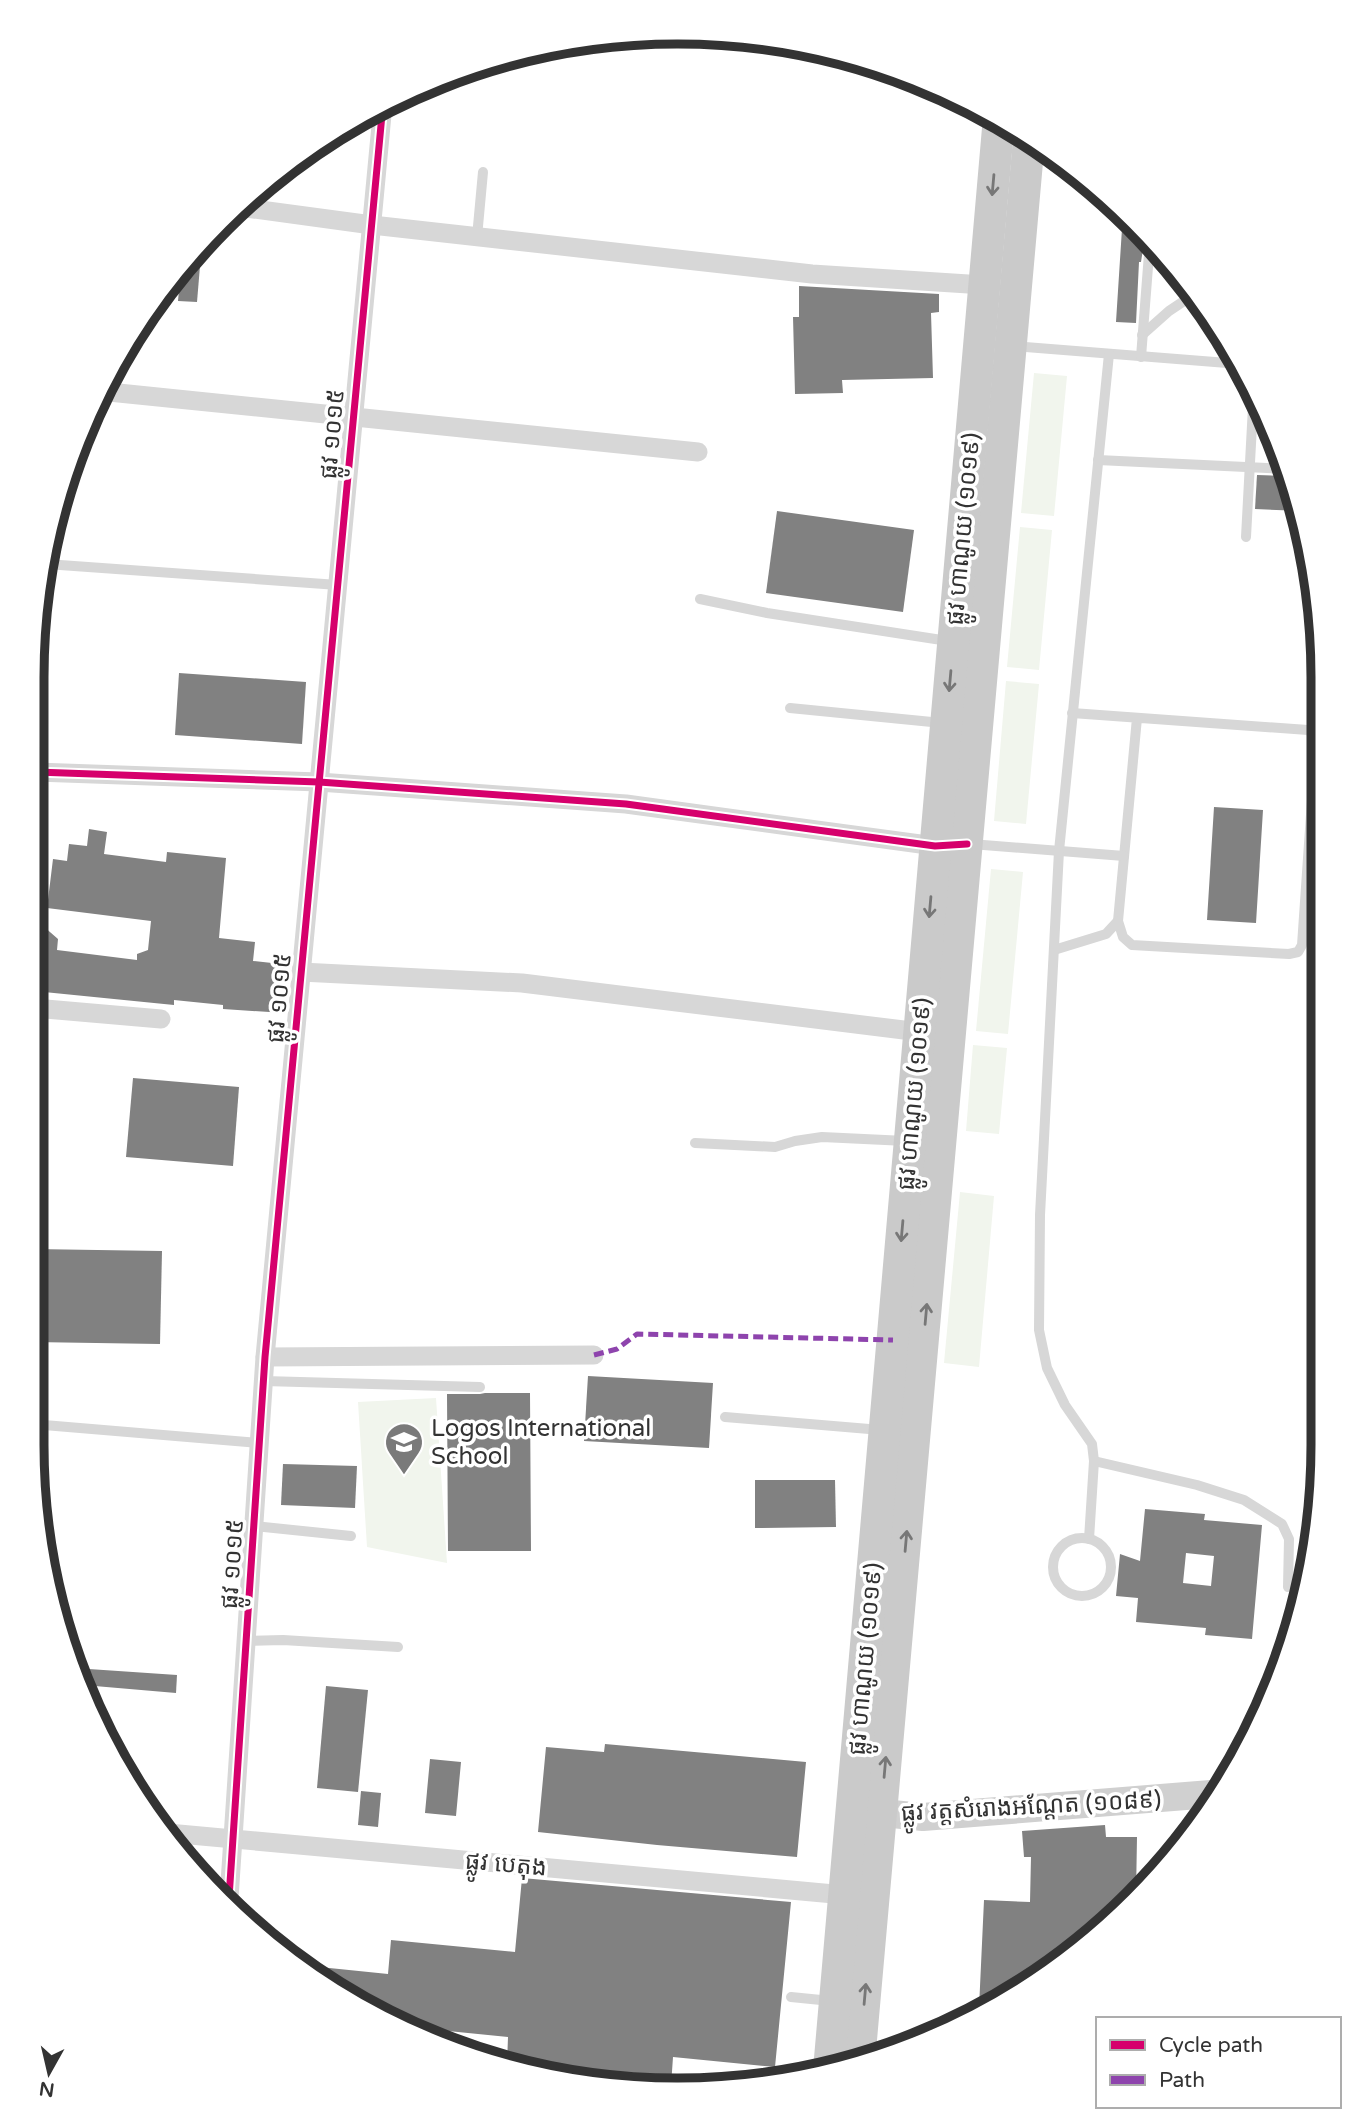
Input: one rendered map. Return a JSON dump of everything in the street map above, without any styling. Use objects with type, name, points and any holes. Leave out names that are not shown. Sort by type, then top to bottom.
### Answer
[{"type":"main road","name":"ផ្លូវ ហាណូយ (១០១៩)","points":[[859,2052],[867,1812],[885,1430],[998,131]]},
{"type":"main road","name":"ផ្លូវ ហាណូយ (១០១៩)","points":[[830,2060],[845,1895],[867,1812],[967,844],[1028,150]]},
{"type":"main road","name":"ផ្លូវ វត្តសំរោងអណ្ដែត (១០៨៩)","points":[[867,1812],[923,1816],[1206,1794]]},
{"type":"street","name":"ផ្លូវ ១០១៥","points":[[229,1893],[265,1357],[382,117]]},
{"type":"street","points":[[251,209],[372,225],[812,274],[984,285]]},
{"type":"street","points":[[112,392],[698,452]]},
{"type":"street","points":[[44,772],[319,782],[625,804],[935,846],[967,844]]},
{"type":"street","points":[[300,972],[522,984],[920,1032]]},
{"type":"street","points":[[44,1009],[161,1019]]},
{"type":"street","points":[[265,1357],[594,1355]]},
{"type":"street","name":"ផ្លូវ បេតុង","points":[[178,1834],[845,1895]]},
{"type":"lane","points":[[477,237],[483,172]]},
{"type":"lane","points":[[1141,356],[1149,254]]},
{"type":"lane","points":[[1142,335],[1186,300]]},
{"type":"lane","points":[[1011,346],[1228,364]]},
{"type":"lane","points":[[1089,1539],[1094,1461],[1092,1444],[1065,1405],[1047,1368],[1039,1331],[1040,1215],[1059,851],[1109,354]]},
{"type":"lane","points":[[1246,537],[1253,412]]},
{"type":"lane","points":[[1098,460],[1276,468]]},
{"type":"lane","points":[[54,565],[338,585]]},
{"type":"lane","points":[[701,599],[767,613],[954,642]]},
{"type":"lane","points":[[790,708],[946,723]]},
{"type":"lane","points":[[1072,713],[1308,730],[1311,732]]},
{"type":"lane","points":[[1137,718],[1118,921],[1123,937],[1132,945],[1289,954],[1298,952],[1302,945],[1311,814]]},
{"type":"lane","points":[[967,844],[1124,856]]},
{"type":"lane","points":[[1054,950],[1106,934],[1118,921]]},
{"type":"lane","points":[[695,1143],[775,1147],[822,1137],[910,1142]]},
{"type":"lane","points":[[264,1381],[480,1387]]},
{"type":"lane","points":[[725,1417],[885,1430]]},
{"type":"lane","points":[[44,1425],[260,1443]]},
{"type":"lane","points":[[1094,1461],[1197,1485],[1244,1500],[1282,1524],[1289,1539],[1287,1587]]},
{"type":"lane","points":[[254,1526],[351,1536]]},
{"type":"lane","points":[[1089,1539],[1105,1548],[1110,1557],[1111,1575],[1107,1583],[1092,1595],[1073,1595],[1058,1583],[1053,1564],[1061,1547],[1069,1541],[1089,1539]]},
{"type":"lane","points":[[247,1642],[284,1640],[398,1647]]},
{"type":"lane","points":[[790,1997],[835,2001]]},
{"type":"path","points":[[718,45],[761,49]]},
{"type":"shaded area","points":[[1034,373],[1067,376],[1054,516],[1021,513]]},
{"type":"shaded area","points":[[1020,527],[1052,530],[1039,670],[1007,667]]},
{"type":"shaded area","points":[[1006,681],[1039,684],[1026,824],[994,821]]},
{"type":"shaded area","points":[[991,869],[1023,872],[1008,1034],[976,1031]]},
{"type":"shaded area","points":[[973,1045],[1007,1048],[999,1134],[966,1131]]},
{"type":"shaded area","points":[[960,1192],[994,1196],[979,1367],[944,1363]]},
{"type":"shaded area","points":[[436,1398],[447,1563],[367,1547],[358,1402]]},
{"type":"building","points":[[1122,226],[1143,248],[1139,262],[1136,323],[1116,322]]},
{"type":"building","points":[[200,261],[197,302],[178,301],[179,287]]},
{"type":"building","points":[[799,286],[939,294],[939,312],[931,313],[933,378],[842,380],[843,393],[795,394],[793,317],[799,317]]},
{"type":"building","points":[[1257,475],[1279,476],[1289,510],[1255,509]]},
{"type":"building","points":[[777,511],[914,530],[903,612],[766,593]]},
{"type":"building","points":[[179,673],[306,682],[302,744],[175,735]]},
{"type":"building","points":[[1214,807],[1263,810],[1256,923],[1207,920]]},
{"type":"building","points":[[89,829],[107,832],[104,854],[166,862],[167,852],[226,858],[219,938],[255,942],[253,961],[290,965],[285,1013],[223,1009],[223,1005],[174,1000],[174,1005],[44,992],[44,927],[58,939],[57,950],[137,960],[137,954],[148,950],[151,921],[47,908],[53,859],[67,861],[69,844],[87,846]]},
{"type":"building","points":[[133,1078],[239,1087],[233,1166],[126,1157]]},
{"type":"building","points":[[44,1249],[162,1251],[160,1344],[44,1342]]},
{"type":"building","points":[[588,1376],[713,1383],[709,1448],[584,1441]]},
{"type":"building","points":[[530,1393],[531,1551],[448,1551],[447,1394]]},
{"type":"building","points":[[283,1464],[357,1466],[355,1508],[281,1505]]},
{"type":"building","points":[[755,1480],[835,1480],[836,1527],[755,1528]]},
{"type":"building","points":[[1145,1509],[1205,1514],[1204,1520],[1262,1525],[1252,1639],[1205,1635],[1206,1628],[1136,1622],[1138,1598],[1116,1596],[1120,1554],[1140,1561]],"holes":[[[1186,1553],[1214,1556],[1211,1586],[1183,1583]]]},
{"type":"building","points":[[85,1669],[177,1675],[176,1693],[92,1686]]},
{"type":"building","points":[[326,1686],[368,1690],[358,1792],[317,1788]]},
{"type":"building","points":[[605,1744],[806,1762],[797,1857],[538,1832],[546,1747],[604,1752]]},
{"type":"building","points":[[430,1759],[461,1762],[456,1816],[425,1813]]},
{"type":"building","points":[[361,1791],[381,1793],[378,1827],[358,1825]]},
{"type":"building","points":[[1105,1825],[1106,1837],[1137,1837],[1136,1882],[1063,1947],[1030,1971],[979,2001],[984,1900],[1030,1902],[1031,1857],[1024,1857],[1022,1831]]},
{"type":"building","points":[[522,1878],[791,1902],[775,2067],[673,2057],[672,2078],[636,2077],[595,2073],[513,2057],[507,2055],[508,2037],[434,2030],[397,2013],[319,1967],[388,1974],[391,1940],[515,1952]]},
{"type":"marked path","points":[[594,1355],[617,1349],[637,1334],[893,1340]]},
{"type":"cycle path","points":[[229,1893],[265,1357],[382,117]]},
{"type":"cycle path","points":[[44,772],[319,782],[626,804],[935,846],[967,844]]},
{"type":"place","name":"Logos International School","points":[[404,1476]]}]
